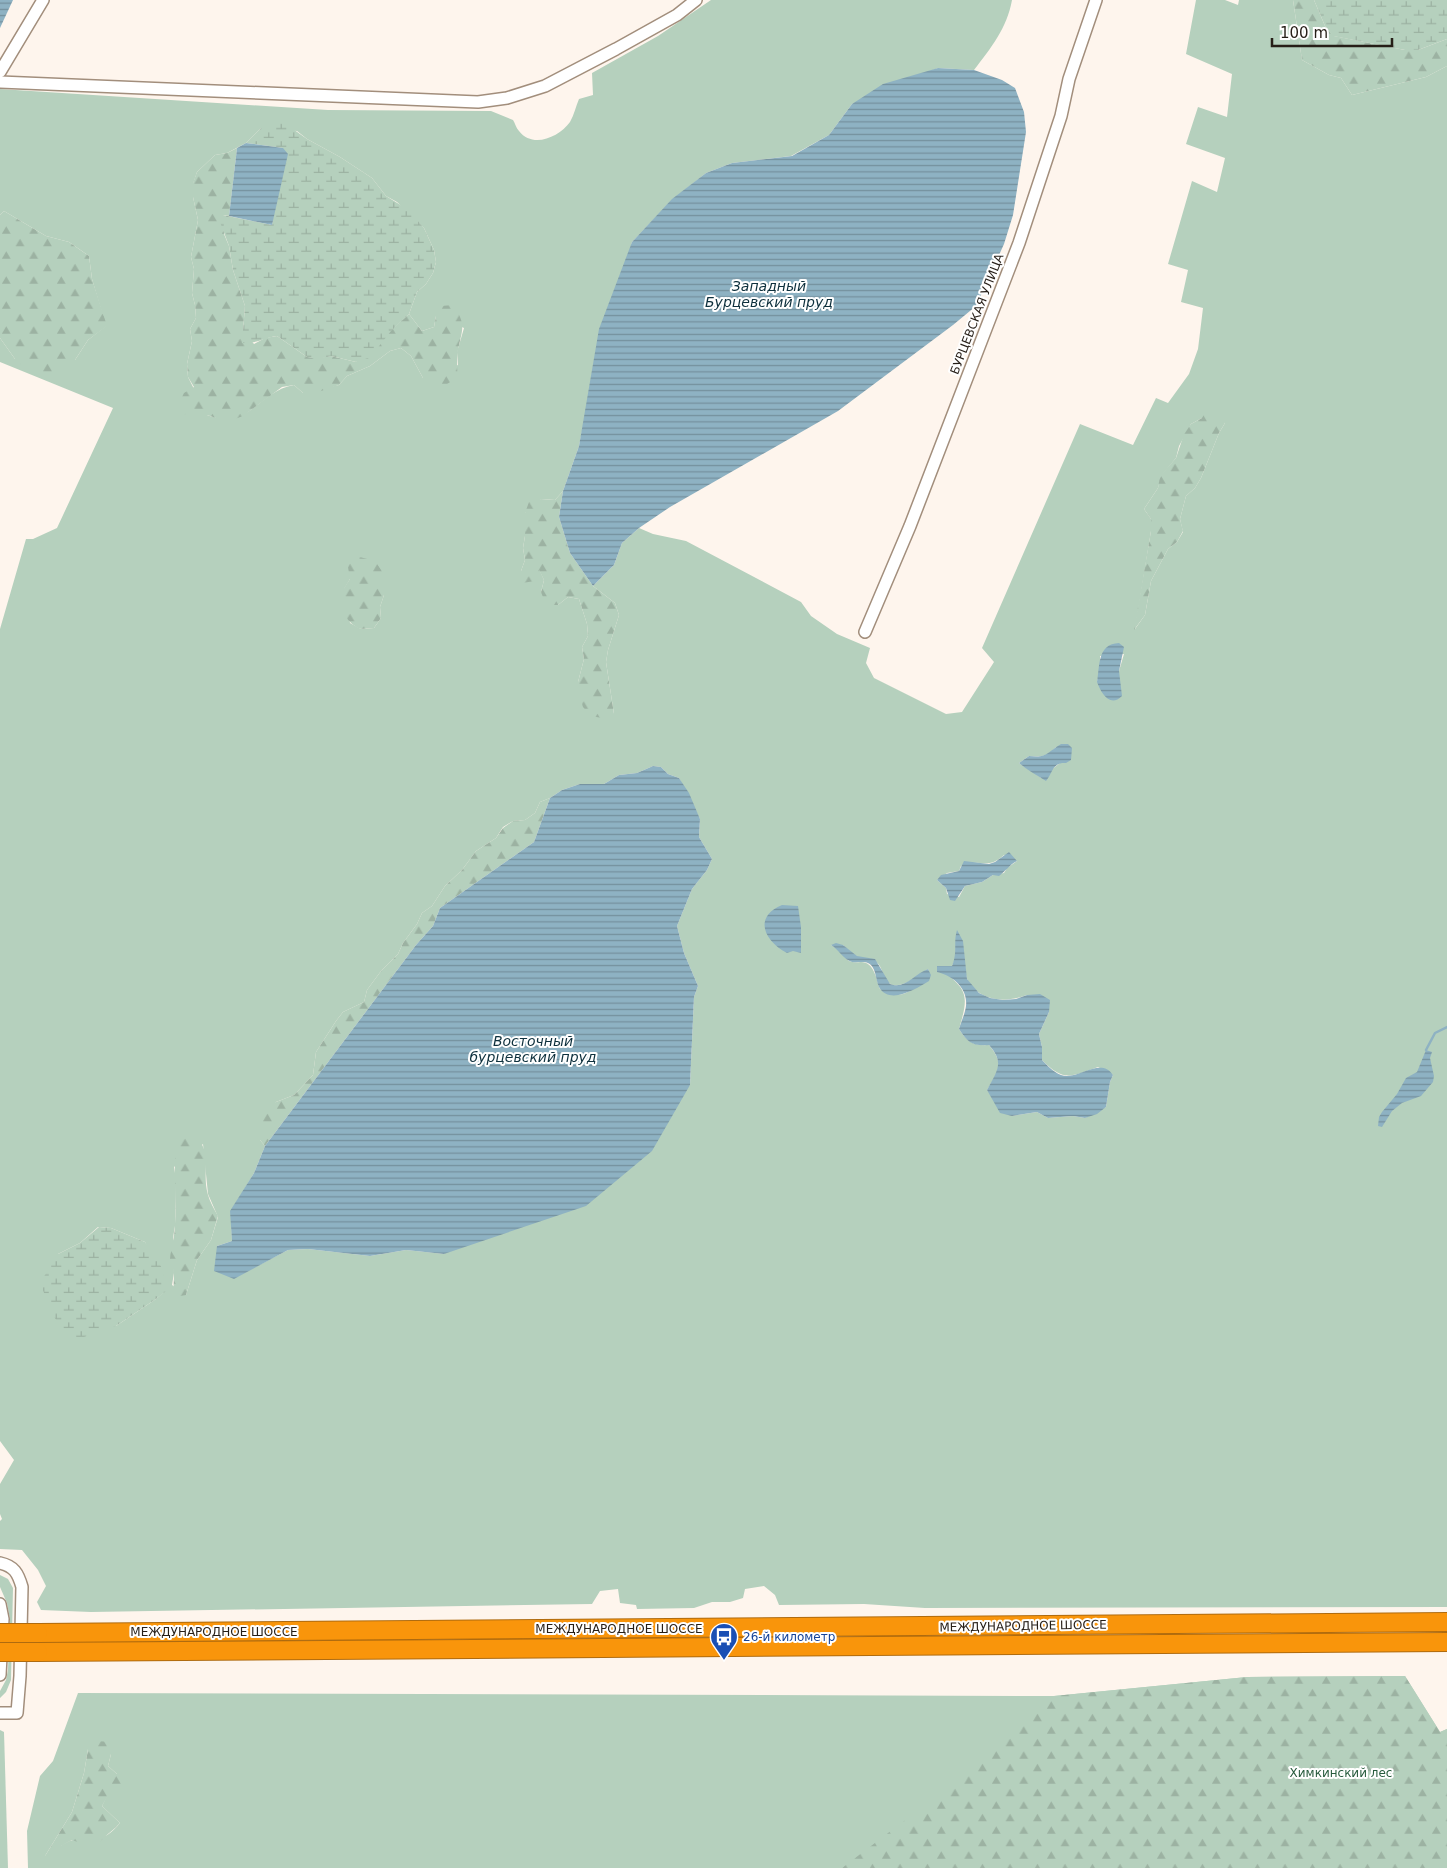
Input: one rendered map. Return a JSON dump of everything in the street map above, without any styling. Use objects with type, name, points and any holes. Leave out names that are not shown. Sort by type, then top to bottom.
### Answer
[{"type":"highway","name":"МЕЖДУНАРОДНОЕ ШОССЕ","points":[[0,1633],[1447,1622]]},
{"type":"highway","name":"МЕЖДУНАРОДНОЕ ШОССЕ","points":[[0,1652],[1447,1642]]},
{"type":"street","points":[[0,72],[43,0]]},
{"type":"street","points":[[0,82],[478,102],[508,98],[545,86],[668,20],[696,0]]},
{"type":"street","name":"БУРЦЕВСКАЯ УЛИЦА","points":[[865,632],[910,526],[1019,243],[1061,116],[1069,79],[1096,0]]},
{"type":"street","points":[[0,1564],[11,1566],[18,1574],[22,1587],[20,1676],[17,1713],[0,1712]]},
{"type":"street","points":[[0,1604],[3,1619],[0,1675]]},
{"type":"green space","points":[[711,0],[1012,0],[1002,29],[974,70],[938,68],[852,104],[829,135],[791,156],[732,163],[706,173],[672,200],[632,242],[587,406],[579,446],[563,491],[555,500],[541,499],[525,513],[523,548],[525,560],[521,571],[539,569],[544,580],[541,592],[558,605],[568,597],[579,599],[587,624],[588,636],[582,647],[584,659],[578,682],[614,714],[606,662],[619,615],[615,603],[593,586],[614,565],[622,543],[639,528],[653,534],[686,541],[801,602],[811,616],[837,634],[870,648],[866,663],[874,678],[946,714],[962,712],[994,662],[982,648],[1080,424],[1133,445],[1156,398],[1168,403],[1189,374],[1198,349],[1203,308],[1181,302],[1188,270],[1168,264],[1192,181],[1217,192],[1225,158],[1186,144],[1198,107],[1227,117],[1232,74],[1186,54],[1196,0],[1225,0],[1238,5],[1239,0],[1293,0],[1302,60],[1329,75],[1341,78],[1352,95],[1426,77],[1447,66],[1447,1607],[925,1608],[864,1604],[779,1605],[775,1595],[764,1586],[745,1589],[743,1598],[730,1602],[712,1602],[694,1608],[637,1609],[636,1605],[620,1603],[618,1589],[600,1591],[592,1604],[91,1612],[41,1610],[37,1602],[46,1586],[38,1570],[22,1550],[0,1549],[0,1521],[2,1519],[0,1514],[0,1484],[14,1460],[0,1441],[0,629],[26,539],[33,539],[57,528],[113,408],[0,362],[0,338],[15,359],[75,360],[88,340],[106,326],[92,279],[89,256],[69,242],[46,236],[4,211],[0,215],[0,89],[328,110],[491,111],[513,120],[518,130],[525,136],[538,140],[546,139],[559,132],[570,122],[579,99],[593,95],[592,73],[658,36]],"holes":[[[261,128],[297,131],[372,178],[386,196],[397,202],[424,228],[434,250],[436,262],[433,273],[426,284],[417,292],[409,314],[422,331],[434,327],[436,316],[464,328],[457,352],[458,365],[423,378],[411,356],[401,348],[390,351],[370,366],[347,376],[339,385],[303,393],[294,385],[271,394],[244,414],[234,418],[222,419],[207,415],[188,377],[187,364],[192,341],[190,329],[196,318],[192,293],[194,269],[191,257],[198,220],[193,197],[193,184],[197,172],[215,155],[227,153],[246,143]],[[1202,418],[1225,423],[1201,478],[1195,488],[1186,496],[1180,519],[1183,532],[1177,542],[1168,549],[1151,581],[1145,615],[1135,629],[1151,531],[1151,519],[1144,509],[1158,488],[1161,476],[1176,458],[1179,446],[1191,424]],[[350,579],[384,595],[380,607],[381,618],[374,628],[361,629],[350,623],[344,589]],[[1124,654],[1119,671],[1097,682],[1100,656]],[[1056,747],[1060,763],[1041,778],[1019,763],[1029,756],[1040,756],[1050,753]],[[653,766],[661,767],[668,774],[679,778],[700,819],[699,837],[712,859],[707,870],[692,889],[677,926],[684,953],[698,986],[694,997],[690,1085],[444,1254],[406,1250],[370,1256],[308,1249],[288,1250],[234,1278],[217,1246],[232,1241],[231,1211],[254,1173],[265,1146],[260,1140],[276,1102],[294,1095],[313,1075],[316,1052],[336,1021],[343,1012],[364,1002],[367,990],[381,971],[398,954],[422,913],[432,906],[445,886],[462,870],[476,851],[496,838],[503,827],[513,821],[525,820],[535,813],[540,802],[562,790],[580,784],[604,784],[619,775],[637,773]],[[1004,855],[1017,861],[1007,868],[1004,873],[993,875],[982,882],[965,886],[959,897],[947,894],[946,888],[937,880],[947,873],[959,871],[961,866],[973,863],[988,863],[998,860]],[[956,935],[967,979],[973,988],[994,999],[1003,1000],[1027,995],[1049,1012],[1039,1034],[1042,1060],[1062,1075],[1074,1075],[1098,1067],[1113,1075],[1106,1107],[1085,1118],[1073,1116],[1048,1118],[1037,1112],[1012,1116],[987,1090],[997,1072],[997,1057],[989,1045],[979,1045],[971,1042],[959,1029],[965,999],[963,993],[955,981],[937,966],[952,966],[957,955]],[[831,945],[843,945],[858,957],[878,963],[885,978],[894,985],[906,983],[928,969],[930,975],[907,992],[902,994],[889,993],[880,989],[874,971],[869,965],[849,961]],[[203,1144],[208,1194],[218,1217],[211,1240],[197,1260],[186,1295],[172,1285],[176,1179],[174,1167]],[[98,1227],[111,1228],[145,1242],[165,1291],[116,1326],[58,1254],[80,1243]]]},
{"type":"green space","points":[[1293,0],[1314,0],[1325,26],[1334,36],[1405,50],[1418,50],[1447,39],[1447,66],[1426,77],[1352,95],[1341,78],[1329,75],[1302,60]]},
{"type":"green space","points":[[1314,0],[1447,0],[1447,39],[1418,50],[1405,50],[1333,36],[1325,26]]},
{"type":"green space","points":[[274,123],[286,124],[307,139],[340,157],[372,178],[386,196],[407,209],[424,228],[434,250],[436,262],[433,273],[426,284],[417,292],[409,314],[391,331],[368,358],[356,362],[331,356],[319,359],[307,357],[277,336],[251,343],[242,343],[245,306],[233,270],[229,246],[220,222],[223,215],[272,225],[283,148],[246,143],[261,128]]},
{"type":"green space","points":[[237,148],[229,216],[223,215],[224,234],[245,306],[243,331],[254,344],[265,338],[277,336],[307,357],[331,356],[356,362],[409,314],[422,331],[434,327],[436,316],[441,306],[453,305],[462,322],[462,332],[457,353],[457,378],[447,384],[435,384],[423,378],[411,356],[401,348],[390,351],[370,366],[347,376],[339,385],[315,393],[303,393],[294,385],[282,387],[243,416],[232,420],[219,419],[207,415],[183,414],[179,403],[184,393],[194,387],[188,377],[187,364],[192,341],[190,329],[196,318],[192,293],[194,269],[191,257],[198,220],[193,197],[193,183],[197,172],[215,155],[227,153]]},
{"type":"green space","points":[[4,211],[46,236],[69,242],[89,256],[92,279],[107,326],[88,340],[75,360],[57,375],[33,375],[15,359],[0,338],[0,215]]},
{"type":"green space","points":[[1208,408],[1220,412],[1225,423],[1201,478],[1195,488],[1186,496],[1180,519],[1183,531],[1177,542],[1168,549],[1151,581],[1145,615],[1134,630],[1151,531],[1151,519],[1144,509],[1158,488],[1160,476],[1176,458],[1184,434],[1191,424],[1202,418]]},
{"type":"green space","points":[[563,491],[559,517],[570,553],[593,586],[615,603],[619,615],[606,662],[614,714],[602,718],[591,716],[583,707],[579,695],[578,682],[584,659],[582,647],[588,636],[587,624],[579,599],[568,597],[558,605],[546,605],[541,592],[544,580],[539,570],[535,581],[522,583],[521,571],[525,560],[523,548],[525,513],[529,502],[541,499],[555,500]]},
{"type":"green space","points":[[352,555],[375,561],[382,571],[384,595],[380,607],[381,618],[374,628],[361,629],[354,625],[344,614],[340,605],[341,595],[350,579],[348,567]]},
{"type":"green space","points":[[550,798],[534,842],[440,908],[433,926],[416,945],[265,1146],[260,1140],[259,1133],[266,1110],[276,1102],[294,1095],[313,1075],[316,1052],[336,1021],[343,1012],[364,1002],[367,990],[381,971],[398,954],[422,913],[432,906],[445,886],[462,870],[476,851],[496,838],[503,828],[513,821],[525,820],[535,813],[540,802]]},
{"type":"green space","points":[[184,1130],[201,1143],[204,1150],[208,1195],[218,1216],[211,1240],[197,1260],[186,1295],[174,1297],[174,1272],[170,1259],[175,1228],[175,1166],[180,1131]]},
{"type":"green space","points":[[99,1227],[111,1228],[145,1242],[162,1268],[166,1291],[116,1326],[81,1338],[69,1336],[54,1317],[40,1283],[58,1254],[80,1243]]},
{"type":"green space","points":[[0,1575],[8,1579],[13,1588],[11,1680],[6,1692],[0,1698],[0,1691],[6,1680],[8,1670],[10,1619],[7,1603],[0,1587]]},
{"type":"green space","points":[[1405,1676],[1440,1732],[1447,1729],[1447,1868],[28,1868],[27,1831],[40,1776],[53,1761],[78,1693],[1054,1696],[1247,1677]],"holes":[[[88,1749],[111,1754],[108,1766],[117,1774],[102,1806],[120,1823],[114,1830],[103,1837],[70,1841],[45,1856],[72,1812],[84,1773]]]},
{"type":"green space","name":"Химкинский лес","points":[[1405,1676],[1440,1732],[1447,1729],[1447,1868],[842,1868],[975,1767],[1054,1696],[1247,1677]]},
{"type":"green space","points":[[0,1730],[4,1732],[8,1868],[0,1868]]},
{"type":"green space","points":[[97,1741],[110,1742],[111,1754],[108,1766],[124,1783],[120,1795],[108,1795],[102,1806],[120,1823],[95,1848],[72,1840],[61,1846],[56,1857],[45,1856],[72,1812],[84,1773],[88,1749]]},
{"type":"water","points":[[0,0],[13,0],[0,28]]},
{"type":"water","name":"Западный Бурцевский пруд","points":[[938,68],[974,70],[1002,80],[1015,88],[1024,112],[1026,132],[1013,215],[1004,244],[976,306],[838,411],[670,507],[639,528],[622,543],[614,565],[593,586],[570,553],[559,517],[563,491],[579,446],[599,329],[632,242],[672,199],[706,173],[732,163],[792,156],[829,135],[852,104],[883,84]]},
{"type":"water","points":[[246,143],[283,148],[288,154],[272,225],[229,216],[237,148]]},
{"type":"water","points":[[1119,643],[1124,647],[1119,671],[1122,696],[1118,699],[1110,700],[1106,698],[1097,682],[1099,663],[1107,647]]},
{"type":"water","points":[[1061,744],[1068,744],[1072,748],[1071,760],[1055,766],[1046,781],[1019,763],[1029,756],[1046,754]]},
{"type":"water","name":"Восточный бурцевский пруд","points":[[653,766],[661,767],[668,774],[679,778],[689,793],[700,819],[699,837],[712,859],[707,870],[692,889],[677,926],[684,953],[698,986],[694,997],[690,1085],[652,1151],[586,1206],[444,1254],[406,1250],[370,1256],[308,1249],[288,1250],[234,1279],[214,1271],[217,1246],[232,1241],[230,1211],[254,1173],[265,1146],[416,945],[433,926],[440,908],[534,842],[550,798],[562,790],[580,784],[604,784],[619,775],[637,773]]},
{"type":"water","points":[[1009,852],[1017,861],[999,876],[993,875],[982,882],[965,886],[955,901],[950,900],[946,888],[937,880],[941,875],[959,871],[964,861],[989,864]]},
{"type":"water","points":[[782,905],[798,906],[801,927],[801,953],[793,951],[787,953],[779,948],[772,942],[765,929],[767,916]]},
{"type":"water","points":[[957,930],[963,941],[967,979],[979,993],[990,998],[1003,1000],[1040,994],[1050,1000],[1049,1012],[1039,1034],[1042,1060],[1061,1075],[1074,1075],[1095,1068],[1108,1070],[1113,1075],[1106,1107],[1097,1114],[1085,1118],[1073,1116],[1048,1118],[1037,1112],[1012,1116],[1000,1113],[987,1090],[998,1067],[997,1057],[989,1045],[971,1043],[962,1034],[959,1029],[966,1006],[965,994],[962,988],[949,976],[937,972],[937,966],[952,966],[955,956]]},
{"type":"water","points":[[836,943],[843,945],[857,956],[875,959],[890,984],[900,985],[928,969],[931,975],[929,981],[904,994],[890,995],[879,987],[871,965],[849,961],[831,945]]},
{"type":"water","points":[[1426,1050],[1432,1052],[1430,1058],[1434,1076],[1433,1082],[1421,1096],[1402,1103],[1392,1111],[1382,1127],[1378,1126],[1379,1117],[1397,1094],[1406,1078],[1417,1072]]},
{"type":"waterway","points":[[1426,1050],[1435,1033],[1447,1027]]},
{"type":"place","name":"26-й километр","points":[[724,1661]]}]
